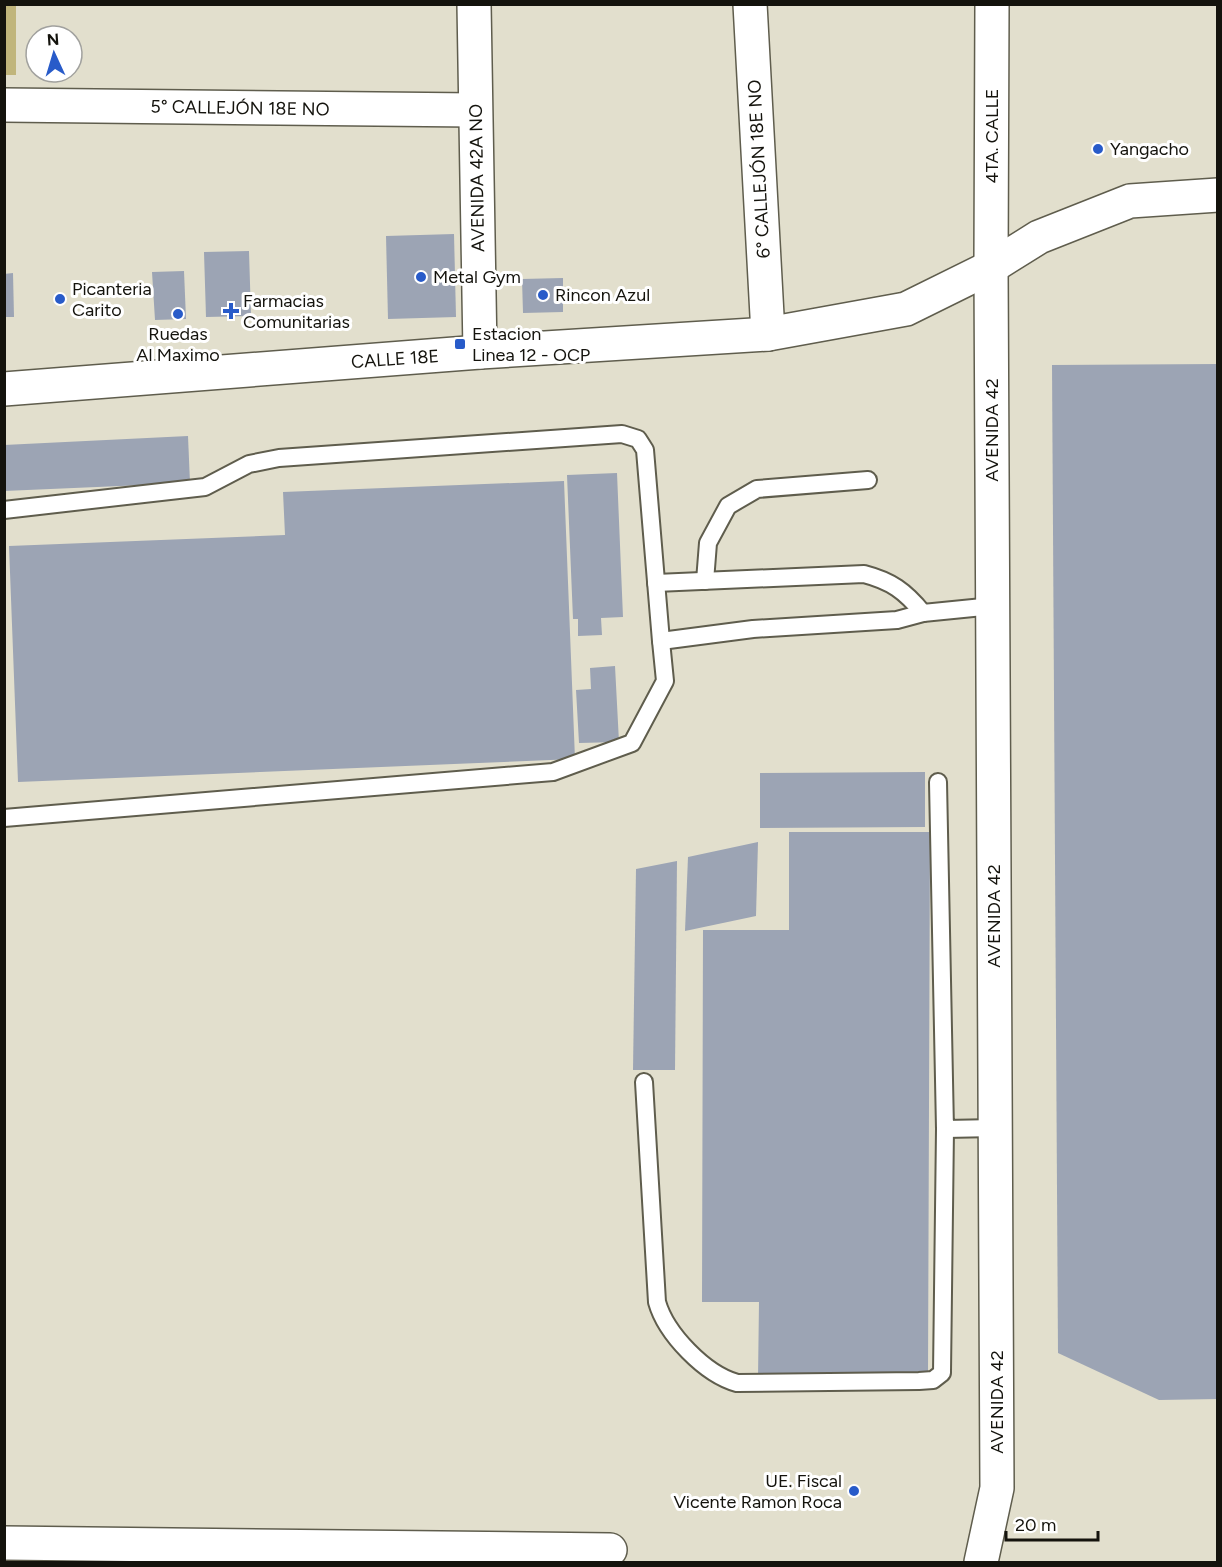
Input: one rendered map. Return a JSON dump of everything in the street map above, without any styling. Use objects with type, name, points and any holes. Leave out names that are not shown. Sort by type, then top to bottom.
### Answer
[{"type":"street","name":"AVENIDA 42A NO","points":[[474,4],[480,352]]},
{"type":"street","name":"6° CALLEJÓN 18E NO","points":[[750,4],[768,334]]},
{"type":"street","name":"4TA. CALLE","points":[[991,267],[992,4]]},
{"type":"street","name":"5° CALLEJÓN 18E NO","points":[[4,105],[475,110]]},
{"type":"street","name":"CALLE 18E","points":[[4,389],[480,352],[768,334],[906,309],[991,267],[1039,237],[1130,201],[1218,195]]},
{"type":"street","name":"AVENIDA 42","points":[[981,1563],[997,1488],[991,267]]},
{"type":"street","points":[[4,1543],[610,1550]]},
{"type":"lane","points":[[4,510],[205,487],[249,464],[279,458],[622,434],[638,439],[645,450],[665,681],[632,743],[553,772],[4,818]]},
{"type":"lane","points":[[705,581],[708,543],[728,506],[757,489],[868,480]]},
{"type":"lane","points":[[656,583],[864,574],[888,581],[908,594],[922,613]]},
{"type":"lane","points":[[661,641],[753,629],[897,620],[922,613],[993,606]]},
{"type":"lane","points":[[644,1082],[657,1302],[662,1318],[709,1370],[722,1379],[737,1383],[919,1381],[933,1380],[942,1373],[945,1129],[938,782]]},
{"type":"lane","points":[[945,1129],[996,1128]]},
{"type":"shaded area","points":[[5,4],[16,5],[16,75],[5,75]]},
{"type":"building","name":"Metal Gym","points":[[454,234],[456,317],[388,319],[386,236]]},
{"type":"building","points":[[249,251],[251,316],[206,317],[204,252]]},
{"type":"building","points":[[184,271],[186,319],[155,320],[152,272]]},
{"type":"building","points":[[13,273],[14,317],[4,317],[4,274]]},
{"type":"building","name":"Rincon Azul","points":[[563,278],[563,312],[523,313],[522,279]]},
{"type":"building","points":[[1218,364],[1218,1399],[1159,1400],[1058,1353],[1052,365]]},
{"type":"building","points":[[188,436],[190,483],[4,491],[4,445]]},
{"type":"building","points":[[617,473],[623,617],[601,618],[602,635],[578,636],[578,619],[573,619],[567,475]]},
{"type":"building","points":[[564,481],[575,759],[18,782],[9,546],[285,535],[283,492]]},
{"type":"building","points":[[615,666],[619,742],[579,743],[576,690],[591,689],[590,668]]},
{"type":"building","points":[[925,772],[925,827],[760,828],[760,773]]},
{"type":"building","points":[[789,832],[930,832],[928,1378],[758,1378],[759,1302],[702,1302],[703,930],[789,930]]},
{"type":"building","points":[[758,842],[756,916],[685,931],[688,857]]},
{"type":"building","points":[[677,861],[675,1070],[633,1070],[636,869]]},
{"type":"place","name":"Yangacho","points":[[1098,149]]},
{"type":"place","name":"Metal Gym","points":[[421,277]]},
{"type":"place","name":"Rincon Azul","points":[[543,295]]},
{"type":"place","name":"Picanteria Carito","points":[[60,299]]},
{"type":"place","name":"Farmacias Comunitarias","points":[[231,311]]},
{"type":"place","name":"Ruedas Al Maximo","points":[[178,314]]},
{"type":"place","name":"Estacion Linea 12 - OCP","points":[[460,344]]},
{"type":"place","name":"UE. Fiscal Vicente Ramon Roca","points":[[854,1491]]}]
